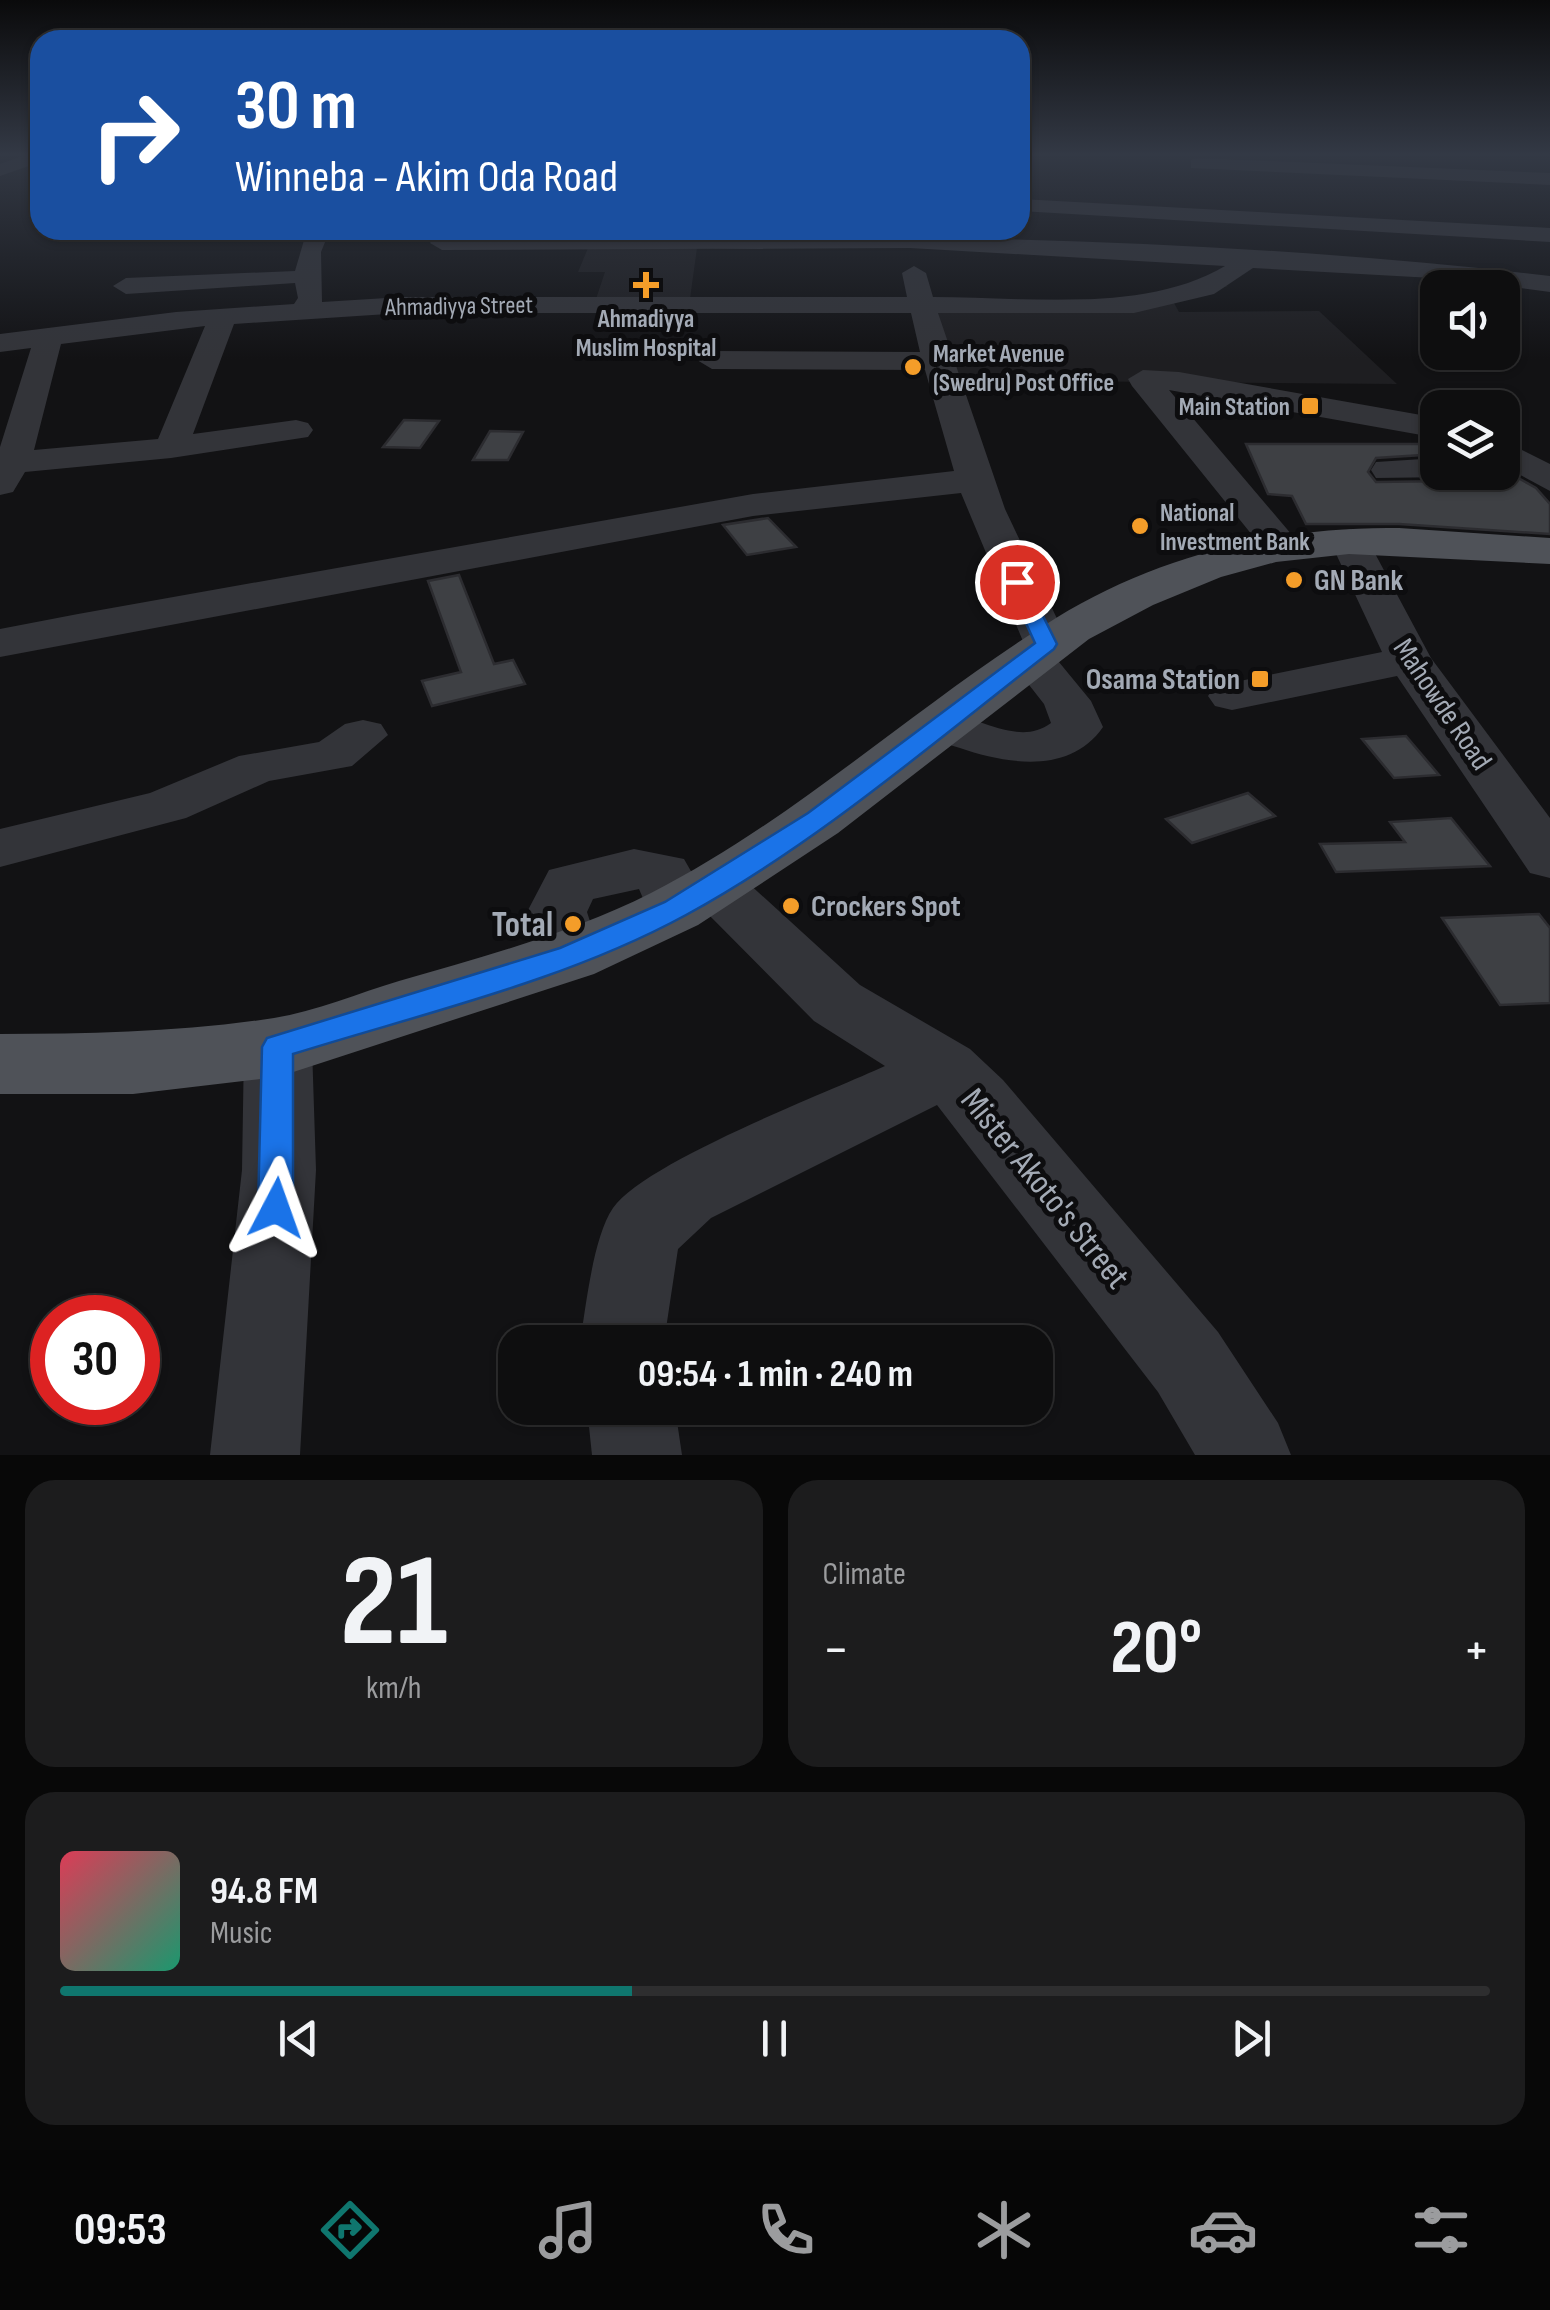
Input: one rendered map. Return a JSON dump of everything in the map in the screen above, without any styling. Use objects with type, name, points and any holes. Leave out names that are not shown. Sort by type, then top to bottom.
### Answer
[{"type":"main road","points":[[0,1064],[133,1064],[278,1047],[570,956],[694,897],[817,819],[945,726],[969,701],[1039,651],[1114,604],[1177,578],[1283,548],[1350,541],[1550,550]]},
{"type":"street","points":[[1337,224],[1550,235]]},
{"type":"street","points":[[1480,224],[1486,232]]},
{"type":"street","points":[[1389,227],[1397,268]]},
{"type":"street","points":[[304,310],[310,302],[312,240]]},
{"type":"street","points":[[403,306],[444,240]]},
{"type":"street","points":[[493,240],[628,240]]},
{"type":"street","points":[[910,240],[921,302],[976,481],[1039,651],[1078,727],[1060,745],[1027,750],[945,726]]},
{"type":"street","points":[[973,240],[1242,261],[1397,268],[1550,284]]},
{"type":"street","points":[[504,264],[516,242]]},
{"type":"street","points":[[783,317],[921,302],[1149,304],[1205,289],[1240,267],[1242,261]]},
{"type":"street","points":[[126,286],[309,276]]},
{"type":"street","name":"Ahmadiyya Street","points":[[0,344],[222,316],[403,306],[710,303],[709,326],[716,330],[783,317]]},
{"type":"street","points":[[171,448],[222,316]]},
{"type":"street","points":[[783,317],[862,332]]},
{"type":"street","points":[[48,337],[7,473],[296,430]]},
{"type":"street","points":[[712,360],[938,360]]},
{"type":"street","points":[[1283,548],[1144,379],[1179,380],[1420,425]]},
{"type":"street","points":[[1390,470],[1420,469]]},
{"type":"street","points":[[0,643],[381,568],[777,501],[924,482],[976,481]]},
{"type":"street","name":"Mahowde Road","points":[[1350,541],[1409,660],[1550,859]]},
{"type":"street","points":[[1232,696],[1409,660]]},
{"type":"street","points":[[0,848],[167,806],[258,767],[334,754],[363,735]]},
{"type":"street","name":"Mister Akoto's Street","points":[[694,897],[837,1003],[946,1069],[978,1101],[1188,1362],[1246,1455]]},
{"type":"street","points":[[256,1455],[279,1170],[278,1047]]},
{"type":"street","points":[[625,1325],[641,1232],[684,1194],[946,1069]]},
{"type":"street","points":[[633,1425],[637,1455]]},
{"type":"shaded area","name":"Ahmadiyya Muslim Hospital","points":[[588,248],[697,248],[690,299],[596,299],[605,272],[578,272]]},
{"type":"shaded area","points":[[1211,280],[1228,286],[1174,303],[1179,312],[1319,311],[1397,384],[933,380],[914,299],[1155,299]]},
{"type":"building","points":[[404,420],[439,421],[420,448],[383,447]]},
{"type":"building","points":[[490,431],[523,432],[508,460],[473,460]]},
{"type":"building","points":[[1246,444],[1420,444],[1420,455],[1376,458],[1368,472],[1376,482],[1420,481],[1420,490],[1520,490],[1520,479],[1536,488],[1550,504],[1550,534],[1399,524],[1306,524],[1292,496],[1268,494]]},
{"type":"building","points":[[768,518],[796,547],[747,555],[723,525]]},
{"type":"building","points":[[459,575],[494,664],[513,660],[525,684],[432,706],[422,681],[461,672],[428,581]]},
{"type":"building","points":[[1406,736],[1439,775],[1394,778],[1362,739]]},
{"type":"building","points":[[1248,793],[1275,816],[1192,843],[1166,819]]},
{"type":"building","points":[[1451,818],[1490,866],[1336,872],[1320,844],[1405,842],[1390,822]]},
{"type":"building","points":[[1539,914],[1550,928],[1550,1003],[1500,1005],[1442,918]]},
{"type":"place","name":"Ahmadiyya Muslim Hospital","points":[[646,285]]},
{"type":"place","name":"Market Avenue (Swedru) Post Office","points":[[913,367]]},
{"type":"place","name":"Main Station","points":[[1310,406]]},
{"type":"place","name":"National Investment Bank","points":[[1140,526]]},
{"type":"place","name":"GN Bank","points":[[1294,580]]},
{"type":"place","name":"Osama Station","points":[[1260,679]]},
{"type":"place","name":"Crockers Spot","points":[[791,906]]},
{"type":"place","name":"Total","points":[[573,924]]},
{"type":"route","points":[[276,1208],[278,1047],[570,956],[675,909],[714,885],[817,819],[945,726],[969,701],[1046,644],[1017,582]]}]
